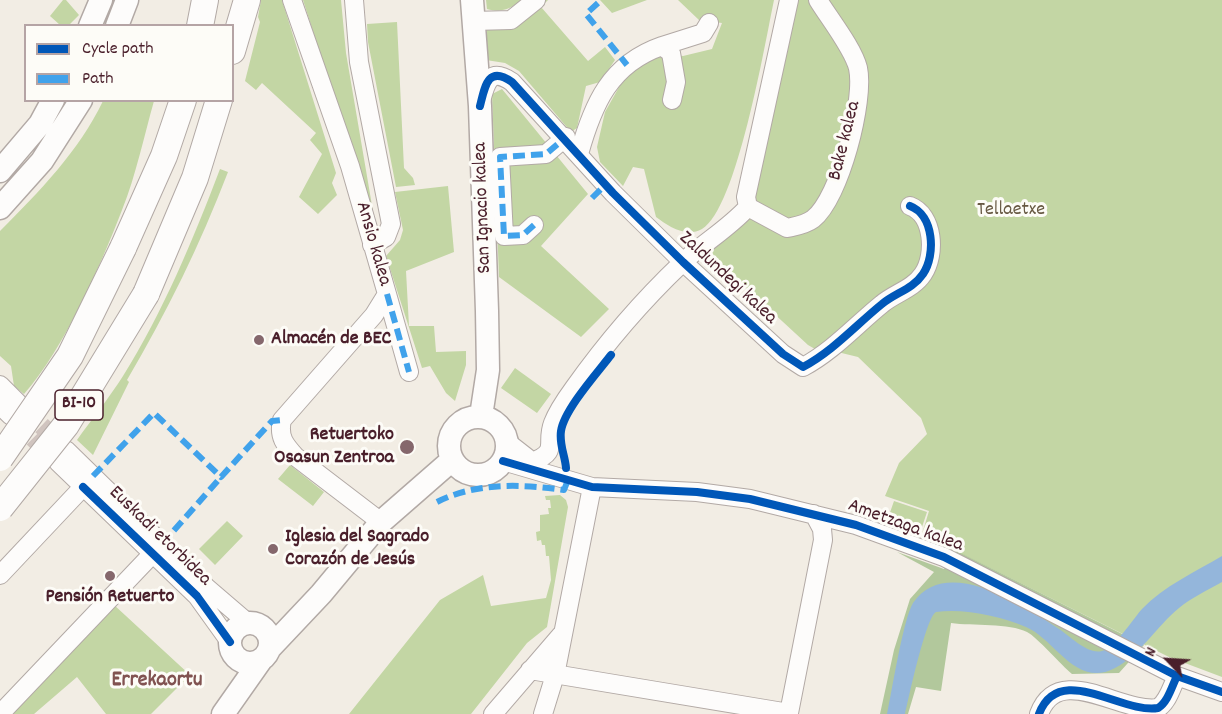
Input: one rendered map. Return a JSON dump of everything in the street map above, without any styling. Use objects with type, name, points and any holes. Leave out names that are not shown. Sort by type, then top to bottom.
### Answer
[{"type":"highway","points":[[184,24],[188,0]]},
{"type":"highway","points":[[200,24],[205,0]]},
{"type":"highway","points":[[228,24],[232,0]]},
{"type":"highway","points":[[234,44],[247,0]]},
{"type":"highway","points":[[123,248],[166,102]]},
{"type":"highway","name":"BI-10","points":[[0,458],[64,365],[153,183],[182,102]]},
{"type":"highway","name":"BI-10","points":[[0,508],[66,425],[146,294],[195,178],[218,102]]},
{"type":"main road","points":[[91,24],[101,0]]},
{"type":"main road","points":[[118,24],[127,0]]},
{"type":"main road","name":"San Ignacio kalea","points":[[473,11],[480,106],[488,370],[481,416]]},
{"type":"main road","points":[[0,171],[40,124],[52,102]]},
{"type":"main road","points":[[0,208],[42,161],[80,102]]},
{"type":"main road","points":[[481,416],[492,420],[502,429],[505,452],[495,470],[476,476],[458,468],[448,450],[453,429],[471,417],[481,416]]},
{"type":"main road","points":[[223,714],[265,654],[321,594],[381,522],[452,460]]},
{"type":"main road","points":[[223,714],[234,631],[321,594]]},
{"type":"main road","points":[[255,624],[268,634],[265,654]]},
{"type":"main road","points":[[232,648],[249,663],[265,654]]},
{"type":"street","name":"Ansio kalea","points":[[292,0],[350,166],[387,294],[368,322],[282,420],[279,432],[285,445],[297,457],[381,522]]},
{"type":"street","points":[[354,0],[359,62],[391,224],[386,237],[372,245]]},
{"type":"street","points":[[473,11],[511,20],[536,0]]},
{"type":"street","points":[[532,462],[544,458],[552,447],[552,426],[561,406],[601,350],[683,262],[730,227],[748,207],[748,184],[789,0]]},
{"type":"street","name":"Bake kalea","points":[[748,207],[787,228],[805,224],[814,218],[831,197],[836,184],[853,131],[860,78],[857,64],[818,0]]},
{"type":"street","points":[[579,154],[595,105],[609,83],[640,54],[703,33],[709,23]]},
{"type":"street","points":[[662,46],[671,53],[676,82],[672,100]]},
{"type":"street","name":"Zaldundegi kalea","points":[[480,106],[486,83],[493,76],[503,75],[528,96],[613,193],[683,262],[783,354],[803,368],[816,360],[884,302],[908,288],[923,275],[929,259],[930,237],[927,220],[910,206]]},
{"type":"street","points":[[534,225],[523,235],[504,236],[500,158],[546,154],[566,137]]},
{"type":"street","points":[[387,294],[409,372]]},
{"type":"street","points":[[368,322],[380,323],[398,334]]},
{"type":"street","points":[[0,385],[10,408]]},
{"type":"street","name":"Ametzaga kalea","points":[[505,452],[532,462],[551,474]]},
{"type":"street","name":"Ametzaga kalea","points":[[505,452],[551,474],[592,487],[697,492],[750,499],[840,521],[944,557],[1177,676],[1222,692]]},
{"type":"street","name":"Euskadi etorbidea","points":[[232,648],[197,597],[158,549],[62,456],[83,487],[158,549],[220,600],[255,624]]},
{"type":"street","points":[[0,575],[83,487]]},
{"type":"street","points":[[544,710],[545,667],[564,631],[592,487]]},
{"type":"street","name":"Ametzaga kalea","points":[[814,514],[822,529],[823,540]]},
{"type":"street","name":"Ametzaga kalea","points":[[823,540],[832,526],[840,521]]},
{"type":"street","points":[[493,714],[516,686],[545,667],[789,713],[823,540]]},
{"type":"street","points":[[0,714],[158,549]]},
{"type":"street","points":[[1039,714],[1048,699],[1063,692],[1123,710],[1145,712],[1158,708],[1166,701],[1177,676]]},
{"type":"street","points":[[516,686],[528,688],[538,695],[544,710]]},
{"type":"green space","points":[[63,0],[66,0],[79,15],[70,24],[59,24],[50,16]]},
{"type":"green space","points":[[261,0],[282,0],[336,173],[332,183],[337,195],[318,214],[299,197],[322,154],[310,140],[316,133],[262,83],[256,90],[245,81],[260,22],[258,17]]},
{"type":"green space","points":[[303,0],[341,0],[346,53],[376,229]]},
{"type":"green space","points":[[486,0],[522,0],[510,8],[497,11],[487,9]]},
{"type":"green space","points":[[539,0],[548,0],[541,7],[588,61],[605,47],[615,60],[600,82],[586,86],[577,128],[571,132],[519,71],[505,63],[486,60],[487,29]]},
{"type":"green space","points":[[600,0],[647,0],[612,13]]},
{"type":"green space","points":[[678,0],[774,0],[748,123],[727,191],[715,215],[702,229],[690,232],[672,227],[656,217],[644,169],[633,167],[623,186],[600,162],[597,147],[605,112],[623,80],[655,52],[683,56],[712,49],[722,23],[699,20]]},
{"type":"green space","name":"Tellaetxe","points":[[791,0],[1222,0],[1222,677],[1169,657],[922,534],[929,511],[885,496],[899,463],[927,434],[921,418],[858,357],[817,347],[815,349],[808,345],[705,250],[746,197]]},
{"type":"green space","points":[[397,22],[404,168],[413,178],[415,185],[396,187],[368,42],[367,24]]},
{"type":"green space","points":[[502,89],[588,194],[541,246],[609,309],[581,337],[499,277],[492,94]]},
{"type":"green space","points":[[102,102],[154,102],[132,183],[103,256],[67,331],[39,376],[24,394],[14,386],[11,366],[0,356],[0,231],[70,154]]},
{"type":"green space","points":[[220,169],[228,172],[206,226],[169,304],[127,380],[129,382],[93,455],[77,440],[138,352],[188,249]]},
{"type":"green space","points":[[448,186],[454,252],[406,271],[409,326],[434,326],[436,352],[466,351],[466,365],[455,401],[446,393],[430,366],[422,368],[386,256],[400,240],[403,230],[395,192]]},
{"type":"green space","points":[[515,368],[551,394],[537,413],[501,388]]},
{"type":"green space","points":[[290,465],[324,492],[313,506],[278,479]]},
{"type":"green space","points":[[560,495],[566,500],[568,507],[547,627],[527,643],[471,714],[349,714],[440,600],[483,575],[491,606],[546,598],[551,580],[549,556],[546,556],[545,545],[542,545],[541,540],[537,541],[536,532],[540,531],[540,515],[549,514],[548,508],[551,508],[550,500],[546,500],[545,496]]},
{"type":"green space","points":[[894,501],[927,512],[920,533],[887,521]]},
{"type":"green space","points":[[227,521],[243,536],[215,565],[199,549]]},
{"type":"green space","points":[[953,549],[1144,645],[1119,673],[1072,674],[1027,632],[1001,626],[951,623],[941,691],[916,687],[908,714],[880,714],[894,650],[910,599],[934,572],[897,552],[944,569]]},
{"type":"green space","points":[[113,604],[190,675],[151,714],[106,714],[77,677],[34,714],[10,714]]},
{"type":"water","points":[[1222,556],[1222,582],[1179,608],[1132,656],[1115,668],[1101,673],[1089,672],[1077,667],[1037,633],[1016,623],[970,612],[936,612],[923,642],[905,714],[887,714],[909,612],[913,603],[927,589],[945,583],[964,583],[985,589],[1026,608],[1085,648],[1102,651],[1112,645],[1142,609],[1160,593]]},
{"type":"tunnel","points":[[22,407],[63,446]]},
{"type":"tunnel","points":[[14,419],[54,459]]},
{"type":"marked path","points":[[598,3],[586,14],[627,65]]},
{"type":"marked path","points":[[534,225],[523,235],[504,236],[500,157],[546,154],[566,137]]},
{"type":"marked path","points":[[592,198],[606,184]]},
{"type":"marked path","points":[[387,294],[409,372]]},
{"type":"marked path","points":[[93,476],[154,413],[221,477],[272,421],[282,420]]},
{"type":"marked path","points":[[162,544],[221,477]]},
{"type":"marked path","points":[[437,502],[452,495],[499,486],[564,490],[568,480]]},
{"type":"cycle path","points":[[480,106],[489,80],[498,76],[512,82],[613,193],[683,262],[783,354],[803,367],[814,361],[887,300],[909,287],[923,274],[930,257],[930,236],[924,218],[910,206]]},
{"type":"cycle path","points":[[566,468],[561,441],[563,422],[582,392],[611,355]]},
{"type":"cycle path","points":[[503,461],[592,487],[697,492],[750,499],[856,525],[944,557],[1177,676],[1222,692]]},
{"type":"cycle path","points":[[83,487],[197,596],[230,642]]},
{"type":"cycle path","points":[[1039,714],[1048,699],[1061,692],[1076,690],[1143,708],[1158,708],[1167,698],[1177,676]]},
{"type":"place","name":"Almacén de BEC","points":[[259,340]]},
{"type":"place","name":"Retuertoko Osasun Zentroa","points":[[407,447]]},
{"type":"place","name":"Iglesia del Sagrado Corazón de Jesús","points":[[273,549]]},
{"type":"place","name":"Pensión Retuerto","points":[[110,576]]},
{"type":"district","name":"Errekaortu","points":[[157,682]]}]
